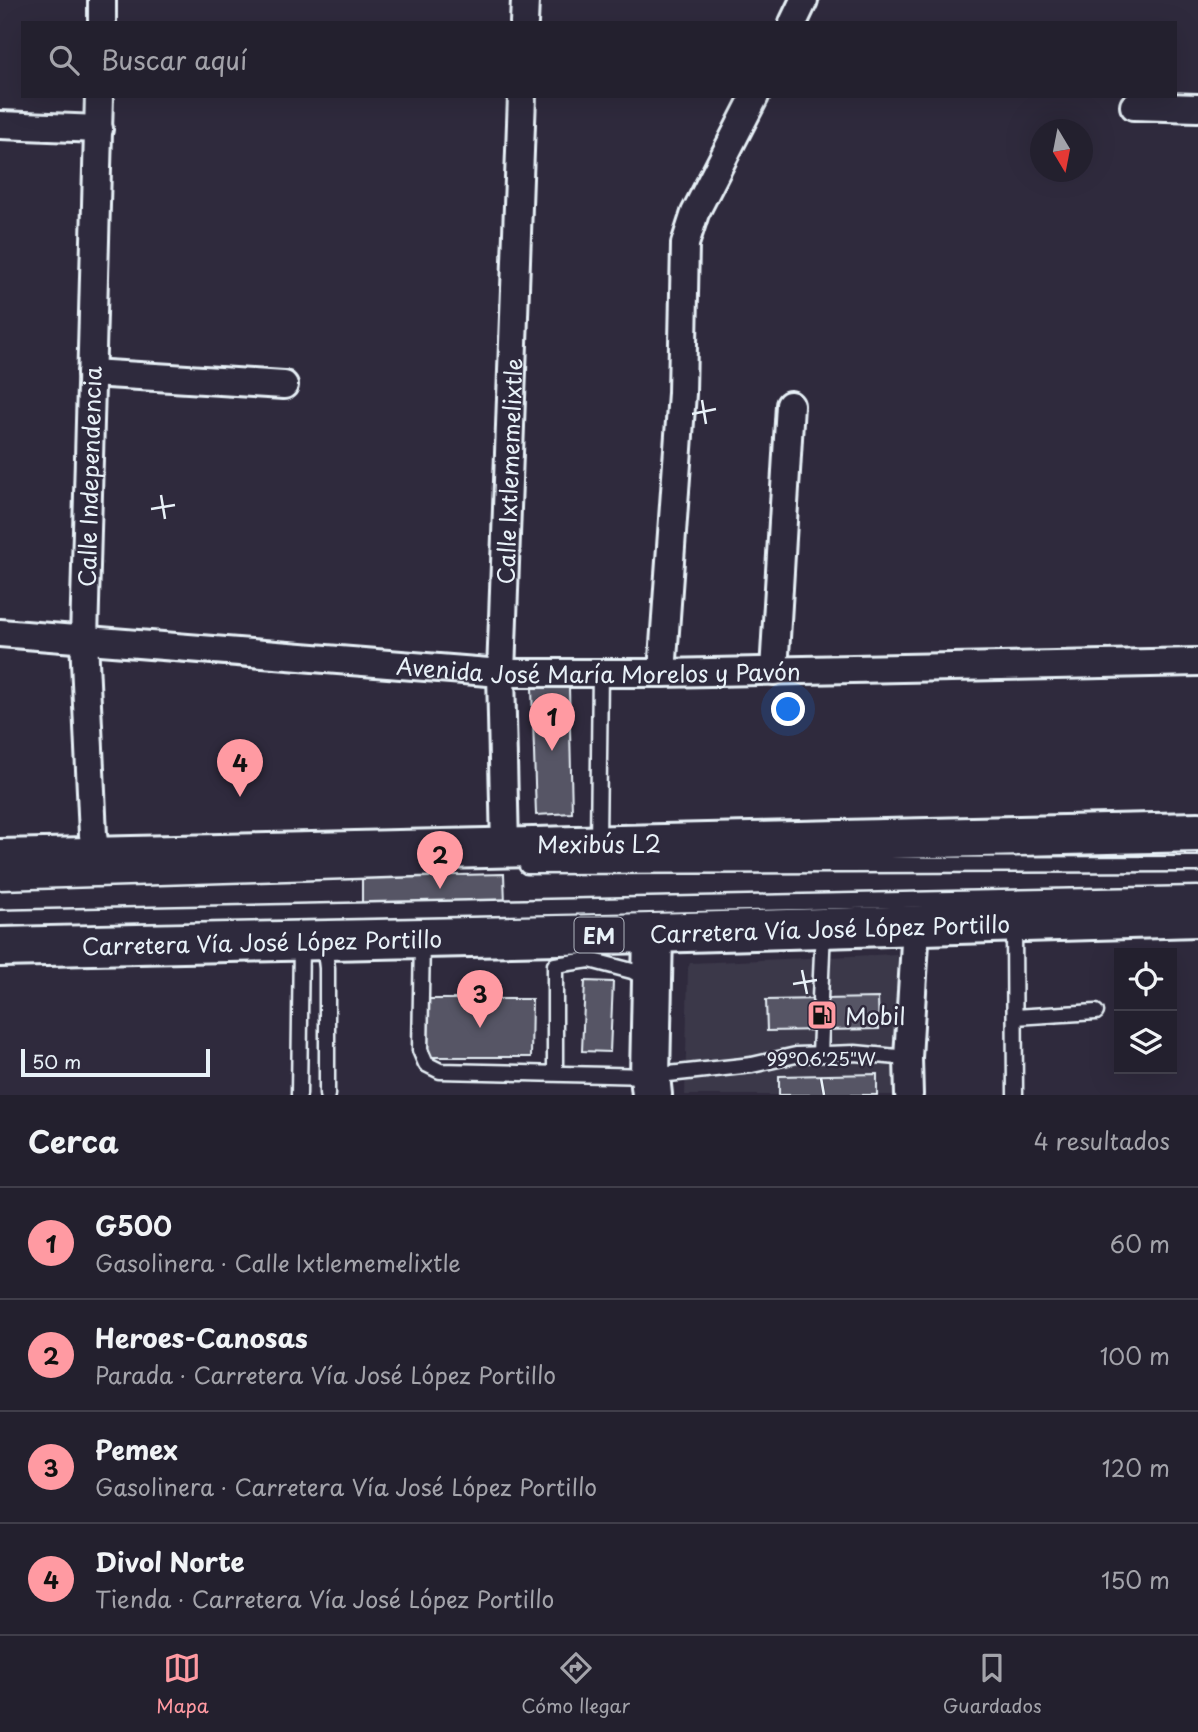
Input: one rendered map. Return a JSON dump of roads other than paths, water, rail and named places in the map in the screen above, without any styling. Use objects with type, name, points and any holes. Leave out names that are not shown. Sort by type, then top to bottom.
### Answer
[{"type":"main road","points":[[0,859],[512,857],[598,845],[1198,832]]},
{"type":"main road","name":"Carretera Vía José López Portillo","points":[[0,947],[653,933],[1198,917]]},
{"type":"main road","points":[[651,1085],[653,933]]},
{"type":"street","points":[[102,0],[102,21]]},
{"type":"street","points":[[524,21],[525,0]]},
{"type":"street","points":[[794,21],[804,0]]},
{"type":"street","name":"Calle Independencia","points":[[97,858],[93,835],[84,639],[99,98]]},
{"type":"street","name":"Calle Ixtlememelixtle","points":[[512,857],[501,673],[522,98]]},
{"type":"street","points":[[662,673],[682,393],[685,244],[695,213],[754,98]]},
{"type":"street","points":[[1134,106],[1198,108]]},
{"type":"street","points":[[0,125],[99,129]]},
{"type":"street","points":[[91,373],[284,385]]},
{"type":"street","points":[[774,671],[790,405]]},
{"type":"street","name":"Avenida José María Morelos y Pavón","points":[[0,633],[501,673],[662,673],[1198,662]]},
{"type":"street","points":[[909,1095],[908,1058],[916,926]]},
{"type":"lane","points":[[598,845],[600,672]]},
{"type":"lane","name":"Mexibús L2","points":[[512,857],[1198,864]]},
{"type":"lane","points":[[0,883],[463,867]]},
{"type":"lane","points":[[0,918],[1198,894]]},
{"type":"lane","points":[[1014,922],[1015,1095]]},
{"type":"lane","points":[[820,999],[823,928]]},
{"type":"lane","points":[[422,938],[420,1049],[426,1064],[440,1071],[555,1073],[651,1085],[796,1055],[855,1053],[908,1058]]},
{"type":"lane","points":[[299,1095],[312,940]]},
{"type":"lane","points":[[312,940],[327,968],[327,1095]]},
{"type":"lane","points":[[555,1073],[555,965],[590,960],[632,971],[652,982]]},
{"type":"lane","points":[[1015,1017],[1096,1012]]},
{"type":"lane","points":[[820,1054],[821,1030]]},
{"type":"place","name":"G500","points":[[552,751]]},
{"type":"place","name":"Divol Norte","points":[[240,797]]},
{"type":"place","name":"Heroes-Canosas","points":[[440,889]]},
{"type":"place","name":"Mobil","points":[[822,1015]]},
{"type":"place","name":"Pemex","points":[[480,1028]]}]
